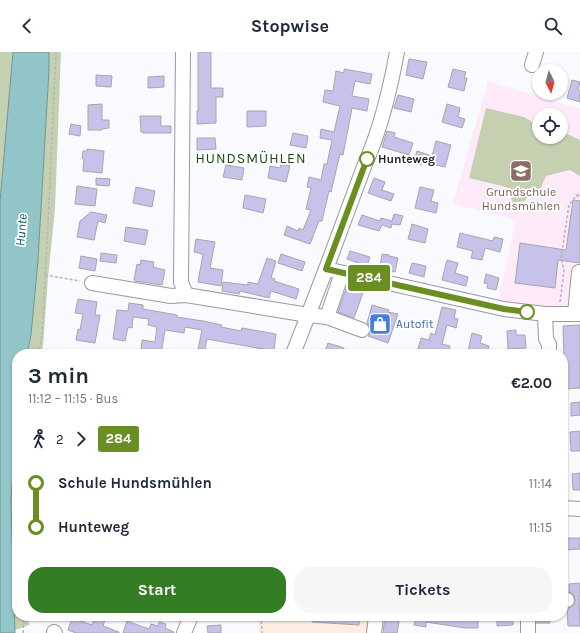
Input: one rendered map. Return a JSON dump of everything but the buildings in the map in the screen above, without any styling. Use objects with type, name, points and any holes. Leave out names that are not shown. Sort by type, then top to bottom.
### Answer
[{"type":"street","points":[[183,52],[181,282],[186,295]]},
{"type":"street","points":[[295,349],[369,155],[383,114],[397,52]]},
{"type":"street","points":[[326,269],[504,309],[552,314],[578,314],[580,272]]},
{"type":"street","points":[[327,317],[342,273]]},
{"type":"street","points":[[92,283],[171,296],[186,295],[327,317],[362,330]]},
{"type":"street","points":[[549,349],[549,344],[546,339],[552,314]]},
{"type":"street","points":[[568,508],[580,509]]},
{"type":"street","points":[[184,633],[189,621]]},
{"type":"street","points":[[374,633],[375,621]]},
{"type":"street","points":[[528,621],[528,633]]},
{"type":"path","points":[[39,349],[42,336],[56,52]]},
{"type":"path","points":[[552,314],[564,270],[561,258],[569,205],[580,193]]},
{"type":"path","points":[[45,275],[92,283]]},
{"type":"path","points":[[23,633],[24,621]]},
{"type":"path","points":[[261,621],[262,633]]},
{"type":"shaded area","name":"Grundschule Hundsmühlen","points":[[488,81],[532,94],[532,100],[550,100],[580,109],[580,307],[545,307],[498,301],[516,220],[453,204]]},
{"type":"shaded area","points":[[259,621],[372,621],[371,633],[259,633]]},
{"type":"green space","points":[[0,52],[13,52],[0,202]]},
{"type":"green space","points":[[49,52],[61,52],[55,209],[43,346],[42,349],[28,349],[31,335],[38,260]]},
{"type":"green space","points":[[486,108],[524,117],[532,122],[532,144],[568,144],[568,134],[580,140],[580,176],[570,170],[546,176],[541,187],[536,192],[529,193],[525,201],[513,203],[506,187],[469,178]]},
{"type":"green space","points":[[12,486],[12,533],[11,501]]},
{"type":"green space","points":[[15,621],[29,621],[29,625],[15,630]]},
{"type":"water","name":"Hunte","points":[[13,52],[49,52],[38,260],[31,335],[28,349],[12,349],[12,621],[15,621],[15,633],[0,633],[0,202]]},
{"type":"bus line","name":"284","points":[[367,159],[326,269],[504,309],[527,312]]},
{"type":"place","name":"Hunteweg","points":[[367,159]]},
{"type":"place","name":"Grundschule Hundsmühlen","points":[[521,171]]},
{"type":"place","name":"Autofit","points":[[380,324]]},
{"type":"district","name":"HUNDSMÜHLEN","points":[[251,158]]}]
